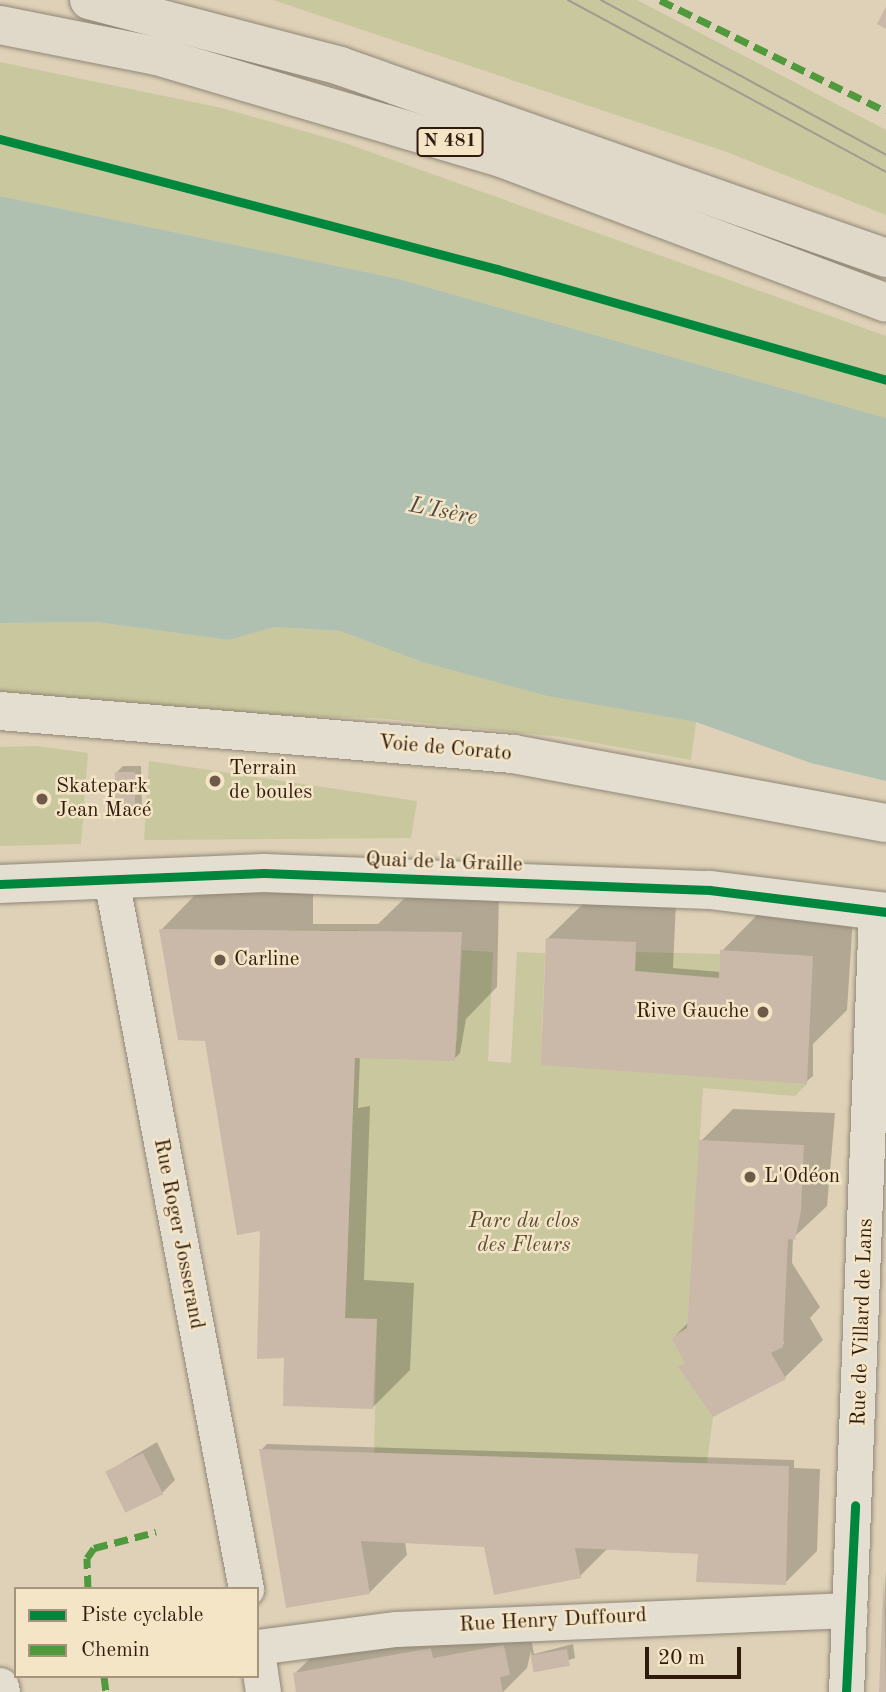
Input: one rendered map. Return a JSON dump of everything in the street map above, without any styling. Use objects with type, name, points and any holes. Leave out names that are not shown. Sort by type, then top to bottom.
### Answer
[{"type":"highway","name":"N 481","points":[[89,0],[340,66],[886,258]]},
{"type":"highway","name":"N 481","points":[[0,25],[157,55],[476,150],[886,303]]},
{"type":"street","name":"Voie de Corato","points":[[0,711],[513,754],[886,823]]},
{"type":"street","name":"Quai de la Graille","points":[[0,884],[264,873],[710,890],[881,911]]},
{"type":"street","name":"Rue Roger Josserand","points":[[111,879],[246,1587]]},
{"type":"street","name":"Rue de Villard de Lans","points":[[846,1692],[850,1610],[875,1347],[881,911]]},
{"type":"street","name":"Rue Henry Duffourd","points":[[259,1649],[396,1629],[850,1610]]},
{"type":"street","points":[[259,1663],[263,1692]]},
{"type":"green space","points":[[273,0],[637,0],[886,130],[886,215],[724,151]]},
{"type":"green space","points":[[0,62],[222,108],[345,143],[886,336],[886,418],[399,279],[0,196]]},
{"type":"green space","points":[[96,622],[229,640],[275,627],[340,631],[422,662],[548,695],[696,722],[691,760],[562,737],[376,718],[203,715],[0,695],[0,623]]},
{"type":"green space","name":"Skatepark Jean Macé","points":[[36,746],[88,753],[81,844],[0,846],[0,747]]},
{"type":"green space","name":"Terrain de boules","points":[[149,761],[417,801],[411,838],[144,840]]},
{"type":"green space","name":"Parc du clos des Fleurs","points":[[290,930],[358,930],[354,1036],[457,1041],[462,950],[493,952],[488,1061],[511,1063],[517,952],[545,953],[542,1032],[632,1035],[636,952],[720,954],[714,1045],[807,1084],[795,1096],[703,1088],[687,1328],[671,1338],[685,1363],[679,1368],[713,1417],[707,1463],[690,1463],[687,1553],[595,1549],[582,1521],[573,1459],[374,1453],[377,1320],[345,1318],[352,1125],[321,1129],[287,1051]]},
{"type":"water","name":"L'Isère","points":[[0,196],[399,279],[886,418],[886,781],[811,763],[696,722],[548,696],[422,662],[340,631],[275,627],[229,640],[96,622],[0,623]]},
{"type":"building","points":[[886,7],[886,29],[877,24]]},
{"type":"building","points":[[115,772],[135,772],[135,814],[115,814]]},
{"type":"building","points":[[159,929],[462,932],[455,1061],[355,1058],[345,1318],[377,1319],[373,1409],[283,1406],[284,1358],[257,1359],[260,1231],[237,1235],[205,1041],[178,1040]]},
{"type":"building","points":[[546,938],[636,942],[635,971],[719,978],[720,950],[813,956],[807,1084],[541,1065]]},
{"type":"building","points":[[699,1140],[804,1145],[801,1211],[795,1240],[788,1239],[783,1347],[771,1353],[786,1379],[713,1417],[678,1367],[685,1363],[671,1338],[687,1328]]},
{"type":"building","points":[[259,1449],[789,1466],[786,1585],[696,1582],[698,1554],[575,1548],[581,1578],[494,1595],[484,1547],[361,1541],[370,1594],[286,1608]]},
{"type":"building","points":[[143,1453],[163,1494],[125,1513],[105,1471]]},
{"type":"building","points":[[884,1580],[886,1692],[879,1692],[883,1593]]},
{"type":"building","points":[[504,1645],[510,1675],[500,1677],[503,1692],[296,1692],[293,1673],[431,1648],[433,1658]]},
{"type":"building","points":[[567,1649],[570,1666],[534,1672],[531,1655]]},
{"type":"tram line","points":[[568,0],[886,172]]},
{"type":"tram line","points":[[601,0],[886,155]]},
{"type":"marked path","points":[[660,0],[886,111]]},
{"type":"marked path","points":[[88,1587],[87,1558],[94,1548],[156,1532]]},
{"type":"marked path","points":[[104,1678],[106,1692]]},
{"type":"cycle path","points":[[0,139],[497,269],[886,380]]},
{"type":"cycle path","points":[[0,884],[264,873],[710,890],[886,912]]},
{"type":"cycle path","points":[[846,1692],[855,1505]]},
{"type":"place","name":"Terrain de boules","points":[[215,781]]},
{"type":"place","name":"Skatepark Jean Macé","points":[[42,799]]},
{"type":"place","name":"Carline","points":[[220,960]]},
{"type":"place","name":"Rive Gauche","points":[[763,1012]]},
{"type":"place","name":"L'Odéon","points":[[750,1177]]}]
